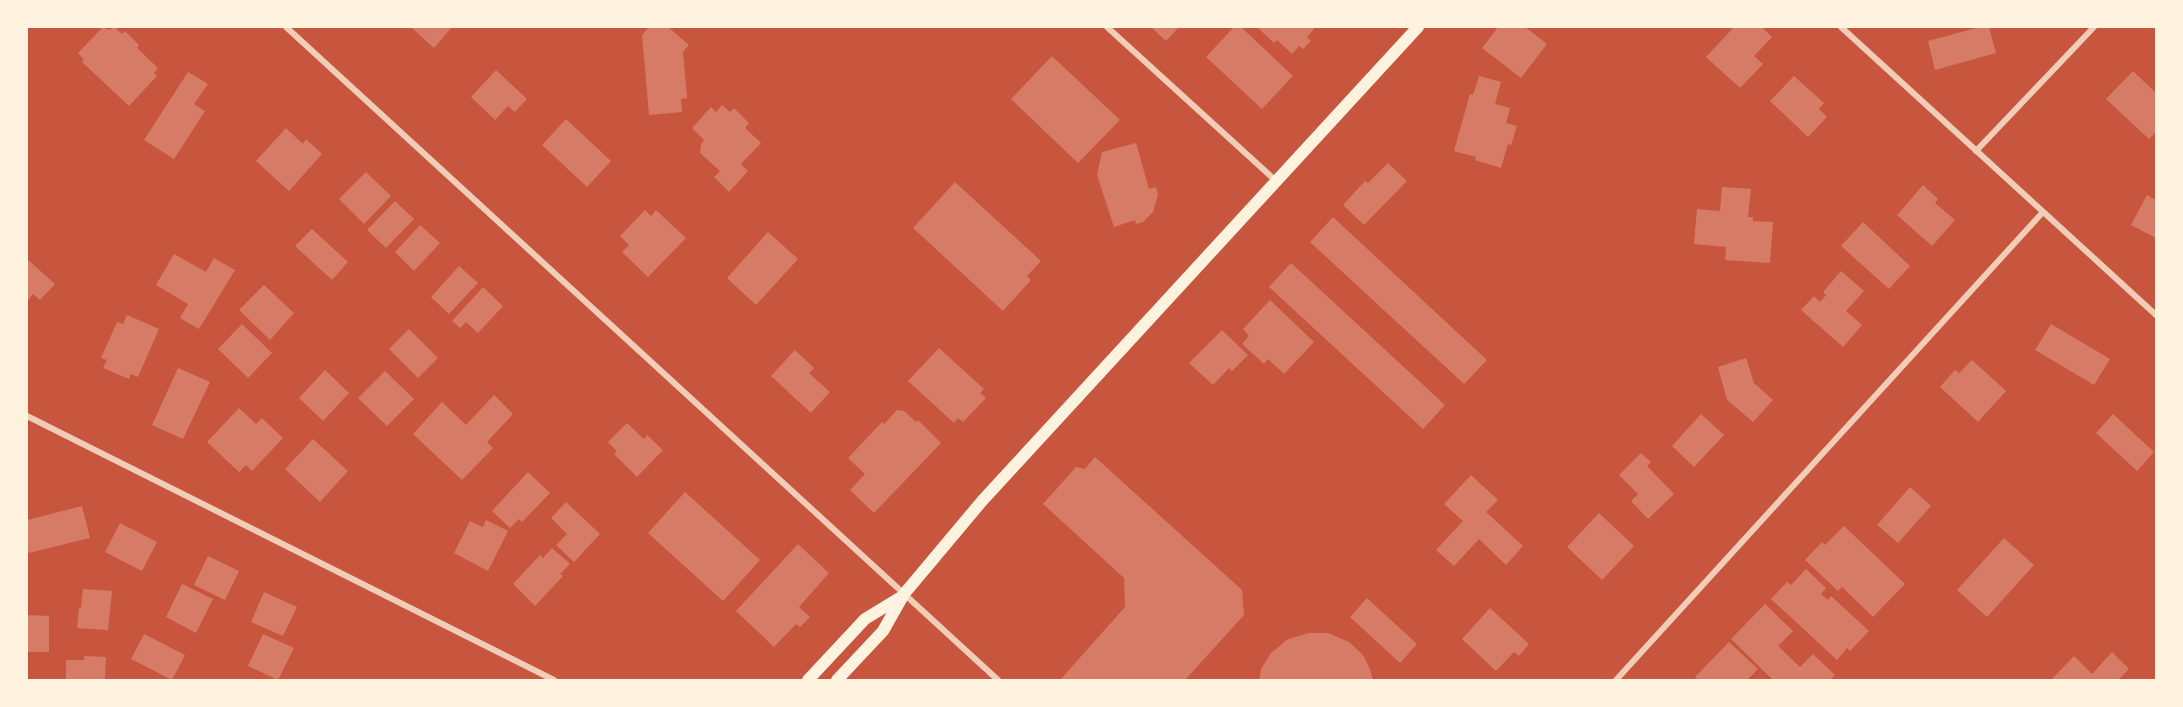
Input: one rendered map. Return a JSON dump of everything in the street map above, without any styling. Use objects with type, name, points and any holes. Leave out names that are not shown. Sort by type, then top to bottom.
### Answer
[{"type":"main road","points":[[837,680],[882,631],[904,594],[982,501],[1418,27]]},
{"type":"main road","points":[[808,680],[865,620],[904,594]]},
{"type":"street","points":[[286,27],[998,680]]},
{"type":"street","points":[[1107,27],[1275,180]]},
{"type":"street","points":[[1841,27],[2156,315]]},
{"type":"street","points":[[1976,151],[2094,27]]},
{"type":"street","points":[[1616,680],[2043,212]]},
{"type":"street","points":[[27,416],[554,680]]},
{"type":"building","points":[[103,27],[109,30],[115,27],[122,34],[125,31],[139,45],[137,48],[158,68],[154,73],[157,76],[129,106],[82,62],[84,60],[78,53]]},
{"type":"building","points":[[411,27],[452,27],[434,48]]},
{"type":"building","points":[[649,27],[668,27],[689,45],[683,52],[687,98],[681,99],[682,112],[649,115],[642,35]]},
{"type":"building","points":[[1151,27],[1179,27],[1166,41]]},
{"type":"building","points":[[1234,27],[1241,27],[1293,76],[1262,109],[1206,57]]},
{"type":"building","points":[[1257,27],[1312,27],[1314,29],[1307,37],[1311,41],[1303,49],[1299,46],[1292,54],[1277,40],[1274,43]]},
{"type":"building","points":[[1498,27],[1525,27],[1547,44],[1521,78],[1482,48]]},
{"type":"building","points":[[1734,27],[1762,27],[1772,37],[1754,56],[1763,64],[1740,88],[1706,57]]},
{"type":"building","points":[[1980,27],[1989,27],[1996,53],[1935,70],[1928,41]]},
{"type":"building","points":[[1052,56],[1120,120],[1078,163],[1011,99]]},
{"type":"building","points":[[496,70],[527,99],[515,112],[508,106],[495,120],[471,97]]},
{"type":"building","points":[[2133,71],[2156,93],[2156,132],[2149,139],[2106,99]]},
{"type":"building","points":[[188,72],[208,84],[194,104],[205,111],[174,159],[144,140]]},
{"type":"building","points":[[1479,76],[1501,82],[1495,104],[1510,108],[1506,123],[1517,126],[1511,145],[1508,144],[1501,168],[1475,160],[1476,157],[1454,151],[1470,94],[1473,95]]},
{"type":"building","points":[[1794,76],[1824,103],[1819,109],[1827,117],[1808,137],[1770,101]]},
{"type":"building","points":[[722,105],[730,112],[734,108],[749,123],[745,128],[761,143],[741,164],[748,171],[729,192],[714,177],[720,171],[700,153],[704,140],[692,128],[711,107],[716,112]]},
{"type":"building","points":[[566,119],[611,161],[587,187],[542,145]]},
{"type":"building","points":[[286,128],[303,144],[306,139],[322,154],[289,191],[256,161]]},
{"type":"building","points":[[1136,143],[1149,189],[1156,187],[1158,195],[1153,212],[1143,222],[1136,224],[1135,220],[1114,227],[1097,175],[1102,152]]},
{"type":"building","points":[[1388,163],[1407,181],[1364,225],[1343,205],[1365,181],[1368,183]]},
{"type":"building","points":[[366,172],[391,196],[364,224],[339,199]]},
{"type":"building","points":[[955,182],[1041,261],[1027,276],[1031,280],[1003,311],[913,228]]},
{"type":"building","points":[[1923,185],[1938,199],[1935,203],[1955,220],[1932,246],[1897,215]]},
{"type":"building","points":[[1722,187],[1751,189],[1748,217],[1753,217],[1753,221],[1773,222],[1770,263],[1725,260],[1726,247],[1694,244],[1697,209],[1720,211]]},
{"type":"building","points":[[2147,195],[2156,200],[2156,238],[2131,225]]},
{"type":"building","points":[[395,201],[414,219],[386,248],[367,230]]},
{"type":"building","points":[[645,210],[651,216],[656,210],[686,238],[648,277],[622,252],[629,245],[620,236]]},
{"type":"building","points":[[1333,217],[1487,360],[1464,384],[1310,242]]},
{"type":"building","points":[[1863,222],[1910,266],[1889,289],[1841,246]]},
{"type":"building","points":[[420,225],[440,243],[414,271],[395,252]]},
{"type":"building","points":[[312,229],[348,262],[332,280],[295,246]]},
{"type":"building","points":[[768,232],[798,259],[756,305],[727,278]]},
{"type":"building","points":[[174,254],[206,272],[214,258],[235,270],[199,329],[180,318],[188,304],[156,285]]},
{"type":"building","points":[[27,259],[55,284],[40,300],[33,294],[27,301]]},
{"type":"building","points":[[1291,263],[1445,405],[1423,429],[1269,287]]},
{"type":"building","points":[[459,266],[478,283],[449,314],[431,297]]},
{"type":"building","points":[[1841,271],[1864,291],[1846,311],[1862,325],[1843,347],[1801,310],[1814,296],[1820,302],[1826,295],[1823,292]]},
{"type":"building","points":[[264,285],[294,313],[270,340],[239,310]]},
{"type":"building","points":[[483,287],[503,306],[478,333],[466,322],[460,328],[452,321]]},
{"type":"building","points":[[1270,300],[1314,342],[1284,374],[1268,359],[1264,364],[1242,344],[1249,336],[1243,329]]},
{"type":"building","points":[[127,315],[159,329],[138,377],[131,374],[129,379],[103,368],[107,360],[101,358],[117,322],[123,324]]},
{"type":"building","points":[[242,324],[272,353],[248,378],[218,349]]},
{"type":"building","points":[[2051,324],[2110,359],[2094,385],[2035,350]]},
{"type":"building","points":[[409,329],[438,358],[418,378],[389,349]]},
{"type":"building","points":[[1222,330],[1248,355],[1232,371],[1229,368],[1213,385],[1189,363]]},
{"type":"building","points":[[939,348],[984,389],[980,393],[986,398],[963,422],[958,418],[954,423],[908,381]]},
{"type":"building","points":[[795,350],[814,368],[809,373],[830,392],[811,413],[771,376]]},
{"type":"building","points":[[1746,358],[1754,383],[1773,400],[1753,422],[1727,400],[1718,367]]},
{"type":"building","points":[[1972,360],[2006,391],[1978,422],[1940,387],[1955,370],[1959,373]]},
{"type":"building","points":[[178,368],[210,382],[183,439],[152,425]]},
{"type":"building","points":[[325,370],[349,393],[323,421],[299,398]]},
{"type":"building","points":[[385,371],[414,399],[387,426],[358,398]]},
{"type":"building","points":[[494,395],[513,414],[487,442],[493,448],[462,480],[413,434],[442,402],[466,425]]},
{"type":"building","points":[[239,408],[256,424],[262,418],[283,438],[252,471],[246,465],[239,472],[207,442]]},
{"type":"building","points":[[897,410],[904,411],[916,422],[918,420],[941,443],[874,513],[850,490],[865,474],[848,458],[882,422],[884,424]]},
{"type":"building","points":[[1701,414],[1724,435],[1694,467],[1672,446]]},
{"type":"building","points":[[2113,414],[2154,452],[2137,471],[2096,433]]},
{"type":"building","points":[[627,423],[644,439],[647,435],[663,450],[637,477],[614,454],[617,451],[608,442]]},
{"type":"building","points":[[313,439],[348,471],[320,502],[285,469]]},
{"type":"building","points":[[1641,453],[1651,462],[1647,466],[1674,494],[1648,519],[1631,501],[1638,494],[1619,475]]},
{"type":"building","points":[[1095,457],[1242,590],[1244,615],[1185,680],[1060,680],[1125,607],[1124,578],[1043,504],[1076,467],[1085,469]]},
{"type":"building","points":[[528,472],[550,493],[522,522],[519,519],[510,528],[492,511]]},
{"type":"building","points":[[1471,475],[1498,500],[1486,512],[1523,546],[1506,565],[1479,539],[1454,566],[1436,550],[1463,521],[1444,504]]},
{"type":"building","points":[[1910,487],[1931,506],[1898,543],[1877,525]]},
{"type":"building","points":[[685,492],[760,560],[723,601],[648,533]]},
{"type":"building","points":[[566,502],[600,534],[574,562],[556,545],[567,534],[551,518]]},
{"type":"building","points":[[82,506],[90,538],[29,553],[27,520]]},
{"type":"building","points":[[1599,513],[1634,546],[1602,580],[1567,547]]},
{"type":"building","points":[[486,520],[508,531],[488,571],[454,553],[470,521],[483,527]]},
{"type":"building","points":[[120,523],[157,542],[142,571],[105,552]]},
{"type":"building","points":[[1844,526],[1905,584],[1873,617],[1842,587],[1838,591],[1805,560],[1822,542],[1825,545]]},
{"type":"building","points":[[2004,538],[2034,565],[1987,617],[1957,590]]},
{"type":"building","points":[[798,544],[829,573],[799,607],[810,617],[800,627],[796,624],[774,647],[736,611]]},
{"type":"building","points":[[552,548],[570,564],[560,574],[563,576],[535,606],[513,584],[540,555],[543,558]]},
{"type":"building","points":[[208,556],[239,571],[225,600],[194,585]]},
{"type":"building","points":[[1806,569],[1826,588],[1821,594],[1828,600],[1831,596],[1869,631],[1850,651],[1847,648],[1837,660],[1771,599],[1787,582],[1791,585]]},
{"type":"building","points":[[182,584],[213,599],[196,633],[166,617]]},
{"type":"building","points":[[83,589],[112,591],[108,630],[77,628]]},
{"type":"building","points":[[264,592],[297,607],[283,636],[251,622]]},
{"type":"building","points":[[1367,598],[1417,644],[1400,663],[1350,617]]},
{"type":"building","points":[[1765,604],[1793,631],[1778,646],[1800,667],[1813,654],[1835,675],[1830,680],[1773,680],[1731,639]]},
{"type":"building","points":[[1490,608],[1529,644],[1519,656],[1514,652],[1496,671],[1462,639]]},
{"type":"building","points":[[27,615],[49,616],[49,652],[27,652]]},
{"type":"building","points":[[1309,633],[1328,633],[1349,642],[1363,655],[1373,680],[1259,680],[1261,669],[1271,653],[1288,639]]},
{"type":"building","points":[[144,634],[185,655],[172,680],[131,659]]},
{"type":"building","points":[[263,634],[294,648],[278,680],[248,666]]},
{"type":"building","points":[[1729,642],[1758,669],[1747,680],[1698,680],[1695,677]]},
{"type":"building","points":[[2112,652],[2129,669],[2118,680],[2051,680],[2074,656],[2092,674]]},
{"type":"building","points":[[84,656],[106,657],[105,680],[66,680],[66,660],[84,660]]}]
